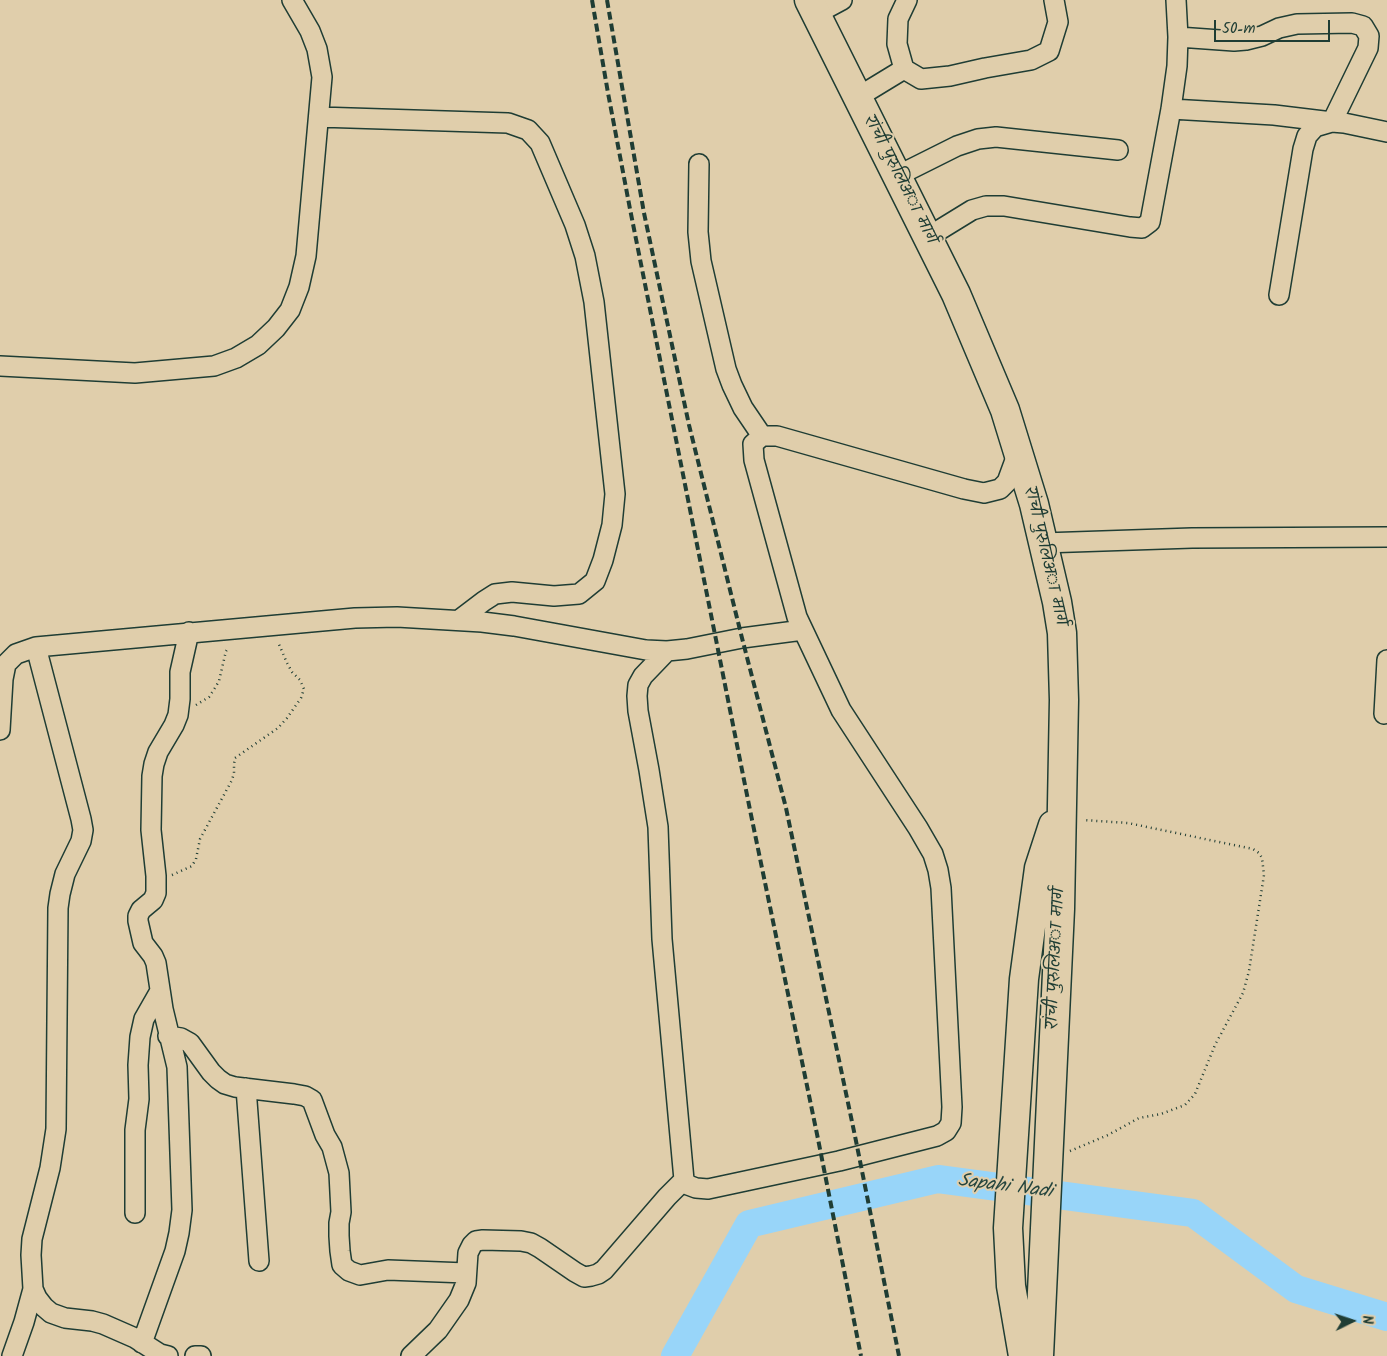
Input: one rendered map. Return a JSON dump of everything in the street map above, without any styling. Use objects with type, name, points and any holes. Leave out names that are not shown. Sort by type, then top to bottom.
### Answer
[{"type":"main road","name":"रांची पुरुलिअा मार्ग","points":[[812,7],[956,294],[1006,410],[1034,504],[1058,602],[1062,633],[1064,700],[1060,908],[1039,1356]]},
{"type":"main road","points":[[1023,1356],[1011,1286],[1008,1228],[1024,979],[1039,868],[1061,808]]},
{"type":"street","points":[[0,366],[135,373],[214,366],[236,358],[258,345],[276,328],[290,310],[299,287],[306,256],[322,77],[317,49],[310,31],[292,0]]},
{"type":"street","points":[[812,7],[842,0]]},
{"type":"street","points":[[906,0],[898,19],[897,44],[904,69],[921,79],[950,76],[1031,60],[1050,51],[1058,22],[1054,0]]},
{"type":"street","points":[[928,237],[972,210],[986,206],[1004,206],[1120,226],[1142,228],[1150,222],[1154,209],[1171,109],[1178,37],[1176,0]]},
{"type":"street","points":[[1178,37],[1234,41],[1262,36],[1279,28],[1297,24],[1352,23],[1363,26],[1369,36],[1368,48],[1332,122],[1315,127],[1307,136],[1303,149],[1279,295]]},
{"type":"street","points":[[858,97],[904,69]]},
{"type":"street","points":[[1171,109],[1344,123],[1387,132]]},
{"type":"street","points":[[319,117],[508,124],[528,130],[540,143],[575,225],[585,256],[594,302],[615,494],[612,525],[603,560],[595,581],[579,594],[554,596],[512,592],[495,594],[459,620]]},
{"type":"street","points":[[897,176],[957,146],[978,139],[996,137],[1118,150]]},
{"type":"street","points":[[699,164],[698,247],[703,270],[726,369],[744,408],[762,436]]},
{"type":"street","points":[[667,651],[643,676],[638,685],[637,696],[658,827],[661,931],[684,1180],[688,1185],[708,1189],[839,1161],[937,1136],[946,1131],[951,1123],[952,1108],[942,898],[938,870],[918,828],[841,710],[797,617],[754,460],[753,444],[762,436],[777,436],[964,490],[984,493],[1000,489],[1007,482],[1018,452]]},
{"type":"street","points":[[1043,543],[1192,538],[1387,537]]},
{"type":"street","points":[[0,730],[3,679],[6,664],[16,654],[36,646],[269,625],[397,616],[514,626],[646,650],[667,651],[803,630]]},
{"type":"street","points":[[142,1343],[175,1251],[182,1210],[178,1076],[168,1036],[156,963],[143,943],[138,920],[141,910],[153,900],[156,893],[157,882],[151,830],[152,776],[158,752],[178,715],[180,672],[189,632]]},
{"type":"street","points":[[36,646],[83,830],[65,874],[58,908],[56,1129],[50,1168],[32,1239],[30,1255],[33,1289],[37,1298],[51,1313],[65,1318],[103,1324],[135,1338],[160,1354],[168,1356]]},
{"type":"street","points":[[1384,714],[1387,660]]},
{"type":"street","points":[[135,1212],[135,1130],[139,1099],[138,1065],[140,1037],[144,1019],[160,991]]},
{"type":"street","points":[[168,1036],[181,1038],[190,1043],[211,1072],[218,1079],[230,1085],[305,1096],[312,1100],[325,1135],[332,1147],[337,1166],[341,1199],[338,1236],[342,1265],[349,1271],[360,1275],[388,1270],[466,1273]]},
{"type":"street","points":[[246,1088],[259,1261]]},
{"type":"street","points":[[411,1356],[438,1330],[459,1300],[466,1283],[468,1253],[476,1241],[522,1241],[531,1243],[584,1277],[598,1274],[604,1270],[684,1180]]},
{"type":"street","points":[[12,1356],[33,1289]]},
{"type":"street","points":[[195,1356],[201,1356]]},
{"type":"path","points":[[157,882],[192,866],[196,859],[200,838],[232,780],[235,758],[278,728],[301,698],[304,689],[300,680],[287,663],[269,625]]},
{"type":"path","points":[[178,715],[196,706],[208,697],[219,680],[226,651],[243,628]]},
{"type":"path","points":[[1048,1159],[1081,1146],[1139,1118],[1161,1114],[1185,1105],[1195,1094],[1215,1045],[1243,993],[1249,971],[1264,875],[1262,858],[1253,849],[1128,824],[1061,808]]},
{"type":"waterway","name":"Sapahi Nadi","points":[[675,1356],[749,1224],[938,1179],[1193,1213],[1296,1289],[1387,1317]]},
{"type":"railway","points":[[592,0],[630,209],[861,1356]]},
{"type":"railway","points":[[607,0],[644,213],[689,425],[786,808],[899,1356]]}]
